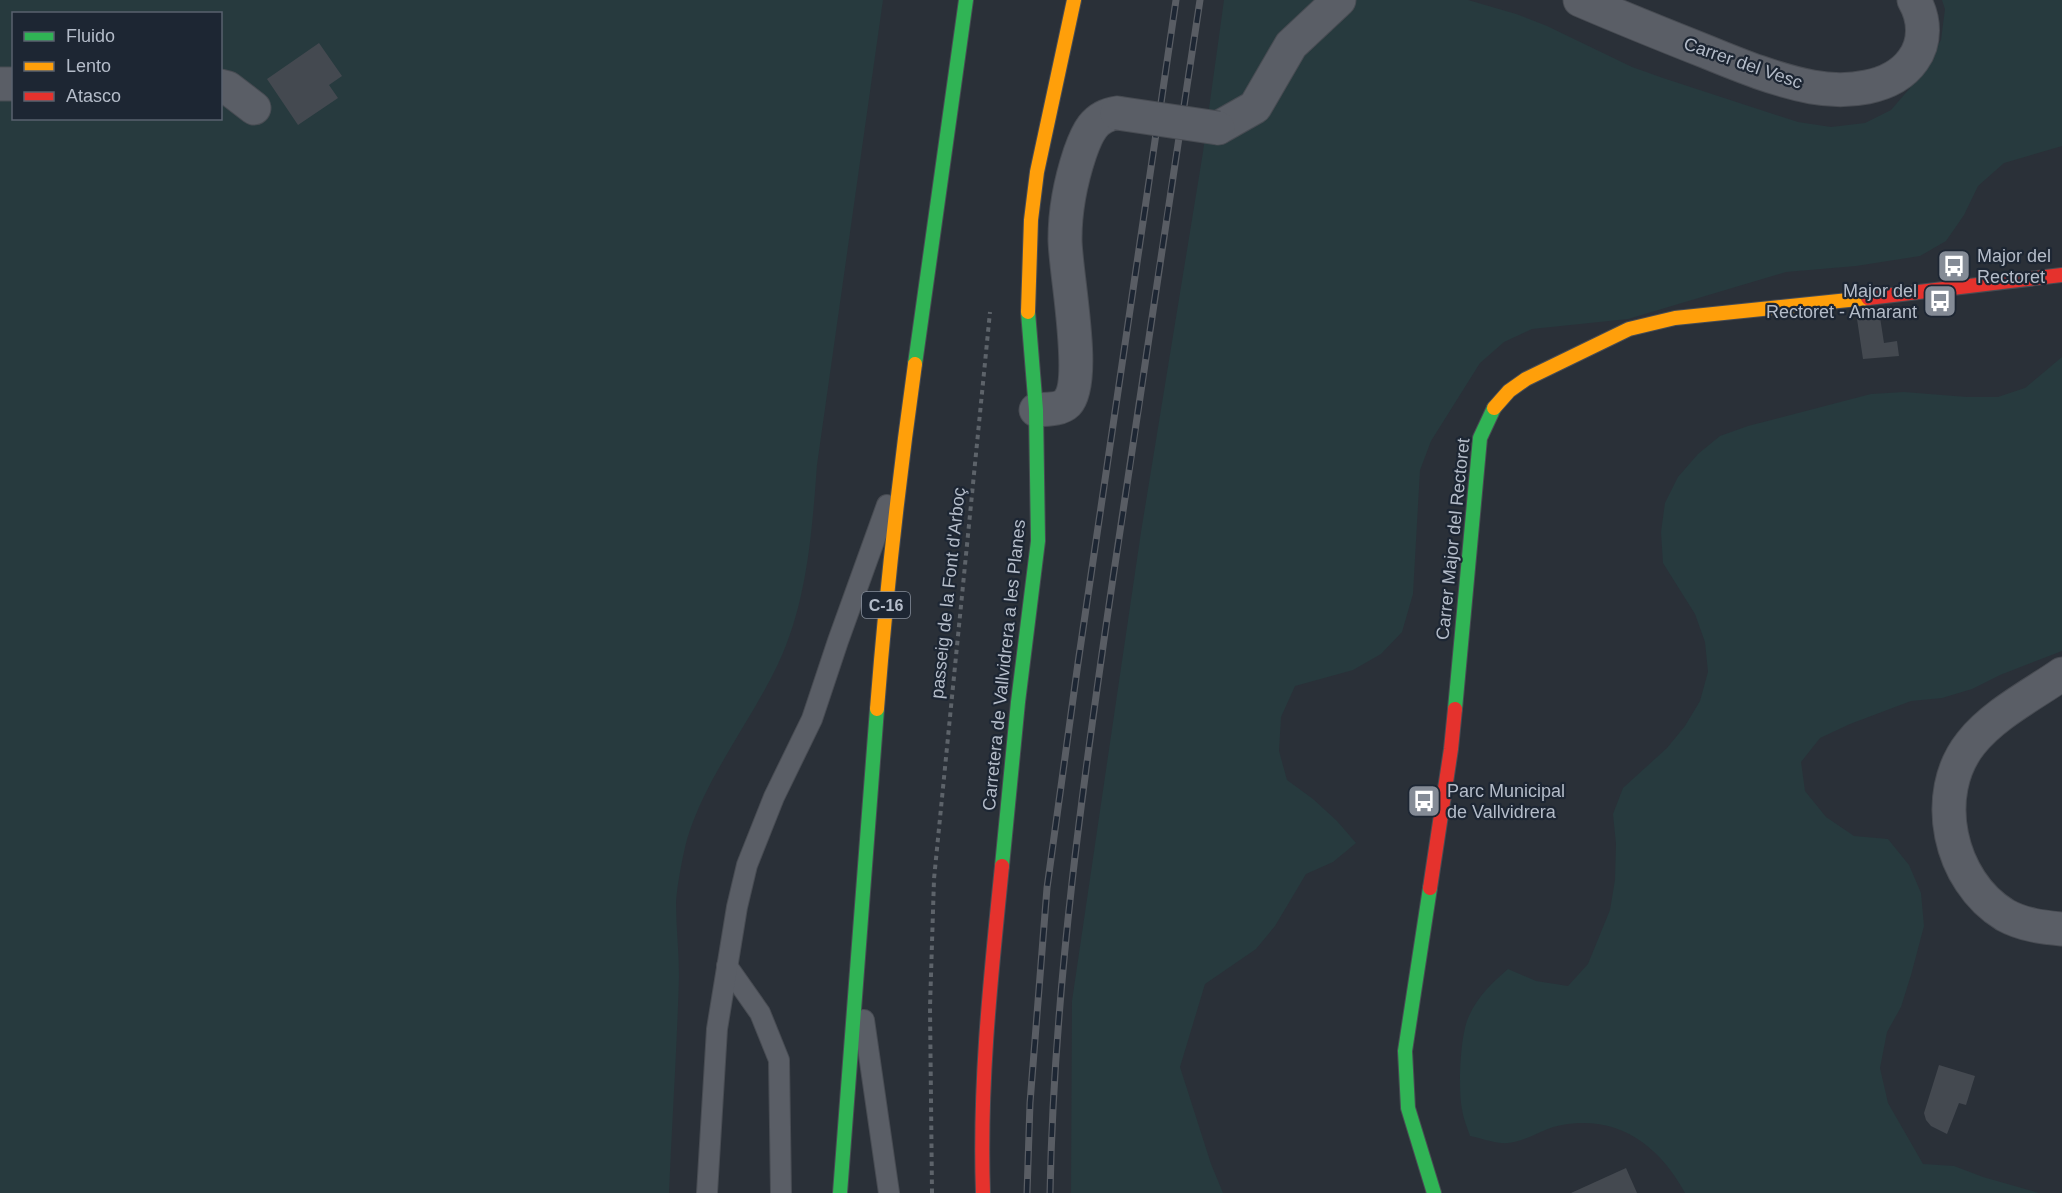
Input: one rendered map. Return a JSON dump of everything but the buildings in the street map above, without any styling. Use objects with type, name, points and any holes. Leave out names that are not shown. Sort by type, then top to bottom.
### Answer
[{"type":"main road","name":"C-16","points":[[840,1193],[884,623],[901,466],[966,0]]},
{"type":"main road","name":"Carretera de Vallvidrera a les Planes","points":[[983,1193],[981,1137],[987,1010],[1017,714],[1038,541],[1036,410],[1029,306],[1031,220],[1037,172],[1074,0]]},
{"type":"main road","name":"Carrer Major del Rectoret","points":[[1434,1193],[1408,1108],[1405,1051],[1451,748],[1480,438],[1486,419],[1496,402],[1526,379],[1629,329],[1654,322],[1674,318],[1940,291],[2062,275]]},
{"type":"street","points":[[1036,410],[1061,407],[1068,402],[1075,384],[1076,354],[1065,240],[1071,190],[1078,160],[1091,127],[1107,114],[1117,113],[1218,128],[1255,107],[1291,45],[1339,0]]},
{"type":"street","name":"Carrer del Vesc","points":[[1580,0],[1645,28],[1769,75],[1812,87],[1831,89],[1851,89],[1881,84],[1895,78],[1908,68],[1917,55],[1922,40],[1923,25],[1920,10],[1914,0]]},
{"type":"street","points":[[222,86],[228,88],[254,108]]},
{"type":"street","points":[[2062,674],[2008,710],[1971,742],[1959,762],[1952,785],[1949,809],[1951,832],[1958,856],[1969,879],[1985,898],[2004,914],[2027,925],[2062,928]]},
{"type":"lane","points":[[707,1193],[717,1029],[737,907],[747,866],[774,797],[812,719],[837,641],[901,466]]},
{"type":"lane","points":[[727,966],[760,1013],[779,1059],[781,1193]]},
{"type":"lane","points":[[856,966],[889,1193]]},
{"type":"path","name":"passeig de la Font d'Arboç","points":[[932,1193],[930,1007],[934,879],[990,302]]},
{"type":"green space","points":[[0,0],[883,0],[817,465],[813,516],[802,592],[788,641],[778,664],[696,813],[680,870],[676,903],[679,976],[669,1193],[0,1193]]},
{"type":"green space","points":[[1224,0],[1468,0],[1547,26],[1632,67],[1663,78],[1798,122],[1831,127],[1865,123],[1891,110],[1910,88],[1941,40],[1945,9],[1942,0],[2062,0],[2062,146],[2004,163],[1978,186],[1964,215],[1946,241],[1920,256],[1856,266],[1786,272],[1628,319],[1532,329],[1504,342],[1480,363],[1431,441],[1420,470],[1413,594],[1402,632],[1381,654],[1353,670],[1295,686],[1281,717],[1279,751],[1287,780],[1313,799],[1356,843],[1333,862],[1306,874],[1275,926],[1256,949],[1205,984],[1180,1067],[1211,1164],[1223,1193],[1071,1193],[1072,1001],[1141,532],[1203,152]]},
{"type":"green space","points":[[2062,357],[2062,651],[2000,675],[1972,689],[1942,698],[1911,701],[1850,724],[1820,738],[1801,762],[1805,791],[1826,817],[1854,836],[1888,839],[1909,865],[1921,893],[1924,926],[1901,1007],[1887,1032],[1880,1068],[1888,1103],[1923,1164],[1954,1166],[2039,1193],[1685,1193],[1663,1161],[1635,1137],[1619,1129],[1582,1123],[1562,1125],[1509,1143],[1470,1136],[1461,1100],[1460,1076],[1462,1048],[1469,1016],[1486,990],[1508,969],[1536,981],[1568,986],[1588,964],[1610,910],[1615,880],[1616,844],[1613,814],[1623,788],[1667,748],[1685,726],[1700,701],[1708,672],[1705,642],[1695,614],[1663,563],[1661,532],[1665,503],[1678,477],[1698,454],[1720,436],[1748,426],[1871,394],[1904,392],[1998,397],[2025,388]]},
{"type":"railway","points":[[1161,103],[1176,0]]},
{"type":"railway","points":[[1184,106],[1200,0]]},
{"type":"railway","points":[[1027,1193],[1030,1103],[1047,888],[1157,127]]},
{"type":"railway","points":[[1050,1193],[1057,1039],[1081,808],[1180,131]]},
{"type":"traffic: fast","points":[[915,364],[966,0]]},
{"type":"traffic: fast","points":[[1002,866],[1018,702],[1038,541],[1036,410],[1028,312]]},
{"type":"traffic: fast","points":[[1455,709],[1480,438],[1494,408]]},
{"type":"traffic: fast","points":[[840,1193],[877,709]]},
{"type":"traffic: fast","points":[[1430,888],[1405,1051],[1408,1108],[1434,1193]]},
{"type":"traffic: slow","points":[[1028,312],[1031,220],[1037,172],[1074,0]]},
{"type":"traffic: slow","points":[[1494,408],[1509,391],[1526,379],[1629,329],[1675,318],[1868,298]]},
{"type":"traffic: slow","points":[[877,709],[893,536],[915,364]]},
{"type":"traffic: jam","points":[[1868,298],[2062,275]]},
{"type":"traffic: jam","points":[[1430,888],[1455,709]]},
{"type":"traffic: jam","points":[[983,1193],[984,1070],[1002,866]]},
{"type":"place","name":"Major del Rectoret","points":[[1954,266]]},
{"type":"place","name":"Major del Rectoret - Amarant","points":[[1940,301]]},
{"type":"place","name":"Parc Municipal de Vallvidrera","points":[[1424,801]]}]
